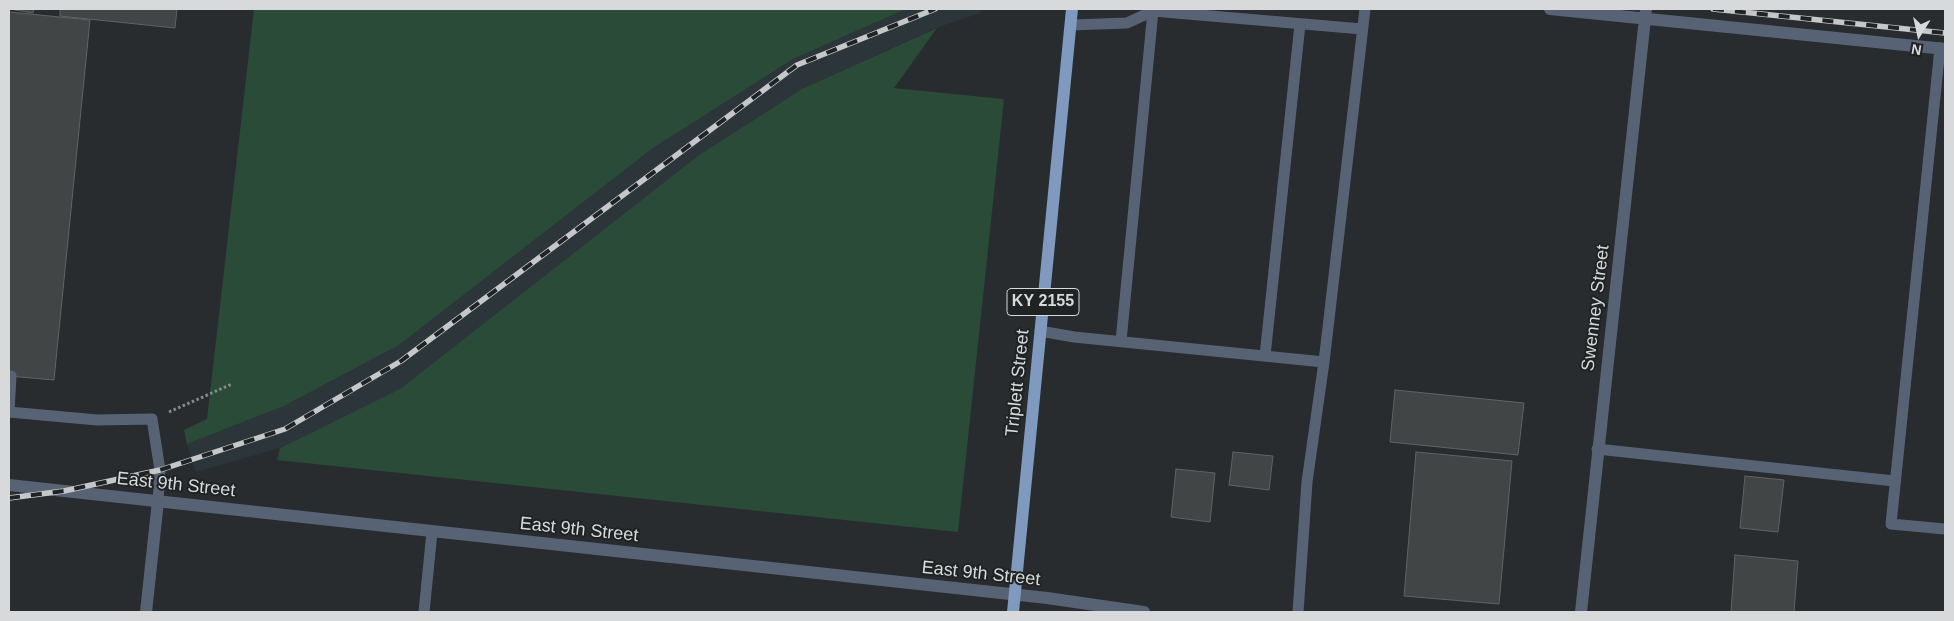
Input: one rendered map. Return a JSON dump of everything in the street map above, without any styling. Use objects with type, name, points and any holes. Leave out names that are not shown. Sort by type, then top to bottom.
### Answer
[{"type":"main road","name":"Triplett Street","points":[[1013,612],[1072,9]]},
{"type":"street","points":[[1550,9],[1646,14],[1942,48]]},
{"type":"street","name":"Swenney Street","points":[[1581,612],[1597,449],[1646,14]]},
{"type":"street","name":"East 9th Street","points":[[9,485],[1014,595],[1144,612]]},
{"type":"street","points":[[146,612],[158,501]]},
{"type":"lane","points":[[1298,612],[1307,482],[1324,362],[1364,9]]},
{"type":"lane","points":[[1121,341],[1153,11]]},
{"type":"lane","points":[[1071,25],[1127,23],[1153,11],[1235,13],[1300,24],[1362,29]]},
{"type":"lane","points":[[1265,356],[1300,24]]},
{"type":"lane","points":[[1942,48],[1894,481],[1891,524],[1945,529]]},
{"type":"lane","points":[[1040,331],[1324,362]]},
{"type":"lane","points":[[11,376],[9,412],[97,420],[152,419],[160,470],[158,501]]},
{"type":"lane","points":[[1597,449],[1894,481]]},
{"type":"lane","points":[[424,612],[432,532]]},
{"type":"path","points":[[152,419],[232,384]]},
{"type":"shaded area","points":[[906,9],[981,9],[980,13],[936,28],[802,89],[699,155],[400,389],[280,448],[196,472],[187,444],[284,406],[399,345],[653,148],[793,59]]},
{"type":"green space","points":[[254,9],[906,9],[793,59],[653,148],[399,345],[284,406],[187,444],[184,430],[207,419]]},
{"type":"green space","points":[[937,28],[894,88],[1004,99],[958,532],[277,460],[280,448],[400,389],[699,155],[802,89]]},
{"type":"building","points":[[9,9],[34,9],[33,13]]},
{"type":"building","points":[[60,9],[177,9],[175,28],[60,16]]},
{"type":"building","points":[[9,12],[90,20],[54,380],[9,376]]},
{"type":"building","points":[[1395,390],[1524,403],[1518,455],[1390,442]]},
{"type":"building","points":[[1233,452],[1273,456],[1269,490],[1229,485]]},
{"type":"building","points":[[1416,452],[1512,461],[1499,604],[1404,596]]},
{"type":"building","points":[[1176,469],[1215,473],[1210,522],[1171,517]]},
{"type":"building","points":[[1745,476],[1784,480],[1778,532],[1740,528]]},
{"type":"building","points":[[1735,555],[1798,561],[1794,612],[1731,612]]},
{"type":"railway","points":[[9,498],[64,491],[160,470],[285,429],[401,361],[797,65],[935,9]]},
{"type":"railway","points":[[1713,9],[1945,33]]}]
